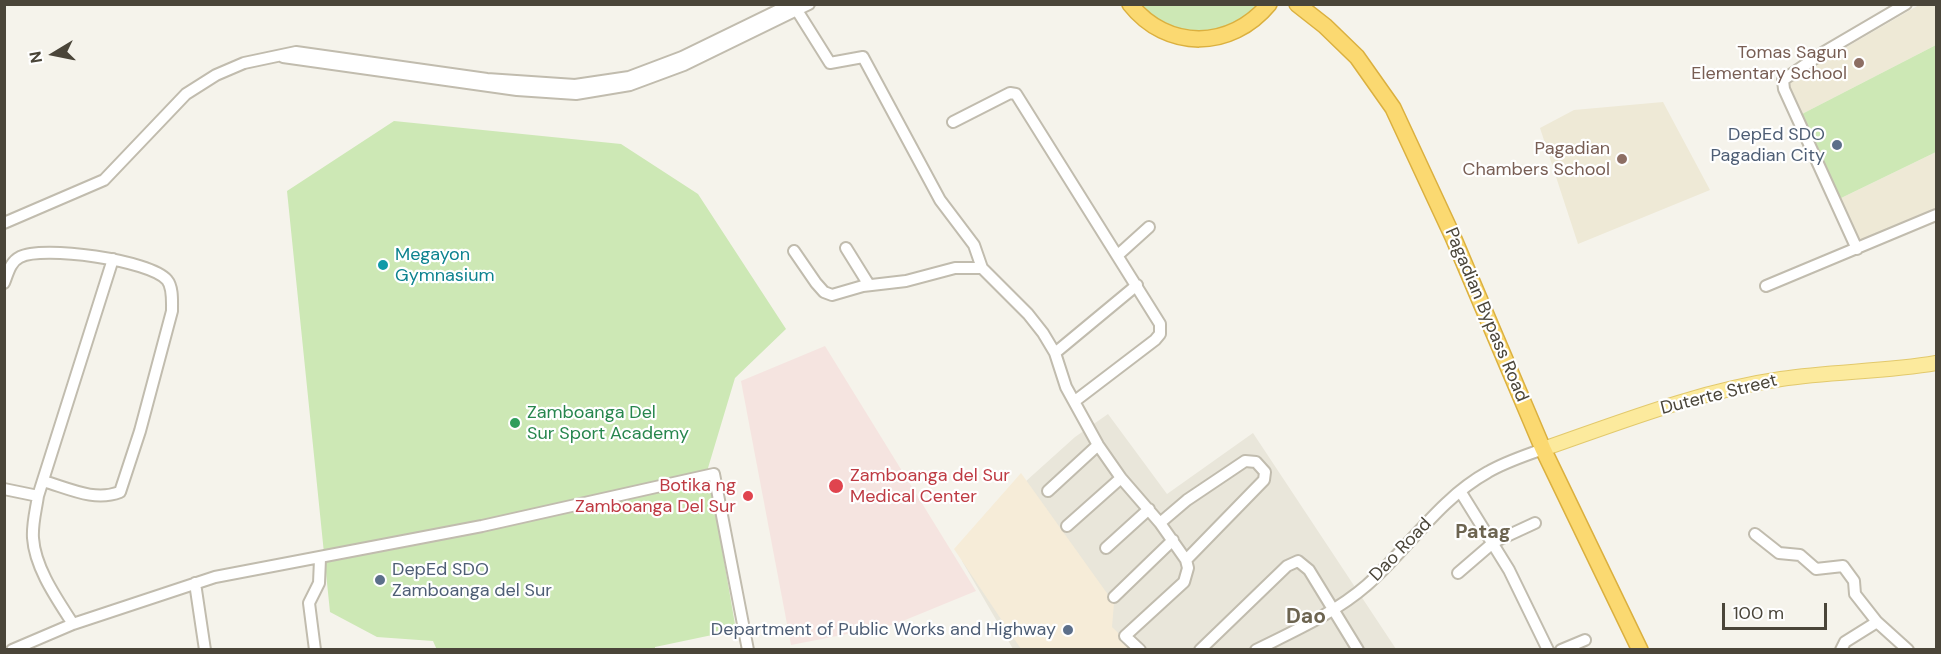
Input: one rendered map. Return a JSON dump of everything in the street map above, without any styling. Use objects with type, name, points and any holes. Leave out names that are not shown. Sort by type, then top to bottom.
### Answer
[{"type":"highway","points":[[1130,4],[1156,28],[1177,37],[1200,40],[1233,33],[1253,21],[1269,5]]},
{"type":"highway","name":"Pagadian Bypass Road","points":[[1297,5],[1357,57],[1393,108],[1453,237],[1543,449],[1640,650]]},
{"type":"main road","name":"Duterte Street","points":[[1543,449],[1643,414],[1735,387],[1781,379],[1936,363]]},
{"type":"street","points":[[4,223],[104,180],[186,94],[216,75],[244,63],[296,52],[487,78],[575,85],[640,73],[682,57],[794,7],[809,4]]},
{"type":"street","points":[[1857,249],[1783,80],[1824,51],[1906,4]]},
{"type":"street","points":[[794,7],[830,63],[863,57],[940,200],[974,245],[982,268],[1028,314],[1056,353],[1064,383],[1098,445],[1121,478],[1160,523],[1186,560],[1188,568],[1184,582],[1125,636],[1140,650]]},
{"type":"street","points":[[953,122],[1010,93],[1016,94],[1160,324],[1160,334],[1075,401]]},
{"type":"street","points":[[1766,286],[1936,214]]},
{"type":"street","points":[[1118,255],[1149,227]]},
{"type":"street","points":[[846,248],[869,285]]},
{"type":"street","points":[[794,251],[816,283],[832,295],[869,285],[906,281],[955,268],[982,268]]},
{"type":"street","points":[[4,283],[15,260],[35,252],[113,259],[163,277],[171,290],[172,311],[141,431],[120,492],[105,496],[89,495],[43,481]]},
{"type":"street","points":[[73,624],[50,586],[35,550],[32,527],[38,496],[113,259]]},
{"type":"street","points":[[1056,353],[1137,285]]},
{"type":"street","points":[[1048,491],[1098,445]]},
{"type":"street","name":"Dao Road","points":[[1256,650],[1335,609],[1368,585],[1460,491],[1487,472],[1543,449]]},
{"type":"street","points":[[1160,523],[1187,500],[1245,461],[1256,462],[1265,472],[1264,480],[1186,560]]},
{"type":"street","points":[[12,650],[73,624],[195,583],[247,570],[320,559],[377,544],[482,526],[714,474],[748,650]]},
{"type":"street","points":[[1067,526],[1121,478]]},
{"type":"street","points":[[4,489],[38,496]]},
{"type":"street","points":[[1460,491],[1494,543],[1548,650]]},
{"type":"street","points":[[1106,548],[1149,509]]},
{"type":"street","points":[[1458,573],[1494,543],[1535,523]]},
{"type":"street","points":[[1755,534],[1779,553],[1800,555],[1816,569],[1843,566],[1854,580],[1855,594],[1877,622],[1906,649]]},
{"type":"street","points":[[1114,597],[1173,540]]},
{"type":"street","points":[[315,650],[309,603],[319,583],[320,559]]},
{"type":"street","points":[[1200,650],[1292,563],[1298,561],[1309,570],[1335,609],[1358,650]]},
{"type":"street","points":[[195,583],[205,650]]},
{"type":"street","points":[[1841,650],[1845,642],[1877,622]]},
{"type":"street","points":[[1562,650],[1585,640]]},
{"type":"shaded area","name":"Tomas Sagun Elementary School","points":[[1919,5],[1936,5],[1936,45],[1800,115],[1786,82]]},
{"type":"shaded area","name":"Pagadian Chambers School","points":[[1663,102],[1710,190],[1578,244],[1540,128],[1574,110]]},
{"type":"shaded area","points":[[1936,152],[1936,210],[1859,245],[1837,200]]},
{"type":"shaded area","name":"Zamboanga del Sur Medical Center","points":[[825,346],[976,591],[893,625],[791,645],[741,381]]},
{"type":"shaded area","points":[[1108,414],[1167,494],[1253,433],[1396,649],[1013,649],[962,561],[1025,482],[1075,437]]},
{"type":"shaded area","points":[[1021,473],[1114,603],[1112,627],[1135,649],[1021,649],[954,549]]},
{"type":"green space","points":[[1138,5],[1263,5],[1253,15],[1213,34],[1168,28]]},
{"type":"green space","points":[[1936,45],[1936,152],[1837,200],[1800,115]]},
{"type":"green space","name":"Zamboanga Del Sur Sport Academy","points":[[394,121],[621,144],[698,194],[786,329],[735,378],[708,468],[736,630],[655,647],[655,649],[437,650],[433,641],[377,637],[330,612],[287,191]]},
{"type":"place","name":"Tomas Sagun Elementary School","points":[[1859,63]]},
{"type":"place","name":"DepEd SDO Pagadian City","points":[[1837,145]]},
{"type":"place","name":"Pagadian Chambers School","points":[[1622,159]]},
{"type":"place","name":"Megayon Gymnasium","points":[[383,265]]},
{"type":"place","name":"Zamboanga Del Sur Sport Academy","points":[[515,423]]},
{"type":"place","name":"Zamboanga del Sur Medical Center","points":[[836,486]]},
{"type":"place","name":"Botika ng Zamboanga Del Sur","points":[[748,496]]},
{"type":"place","name":"DepEd SDO Zamboanga del Sur","points":[[380,580]]},
{"type":"place","name":"Department of Public Works and Highway","points":[[1068,630]]},
{"type":"district","name":"Patag","points":[[1483,533]]},
{"type":"district","name":"Dao","points":[[1306,617]]}]
